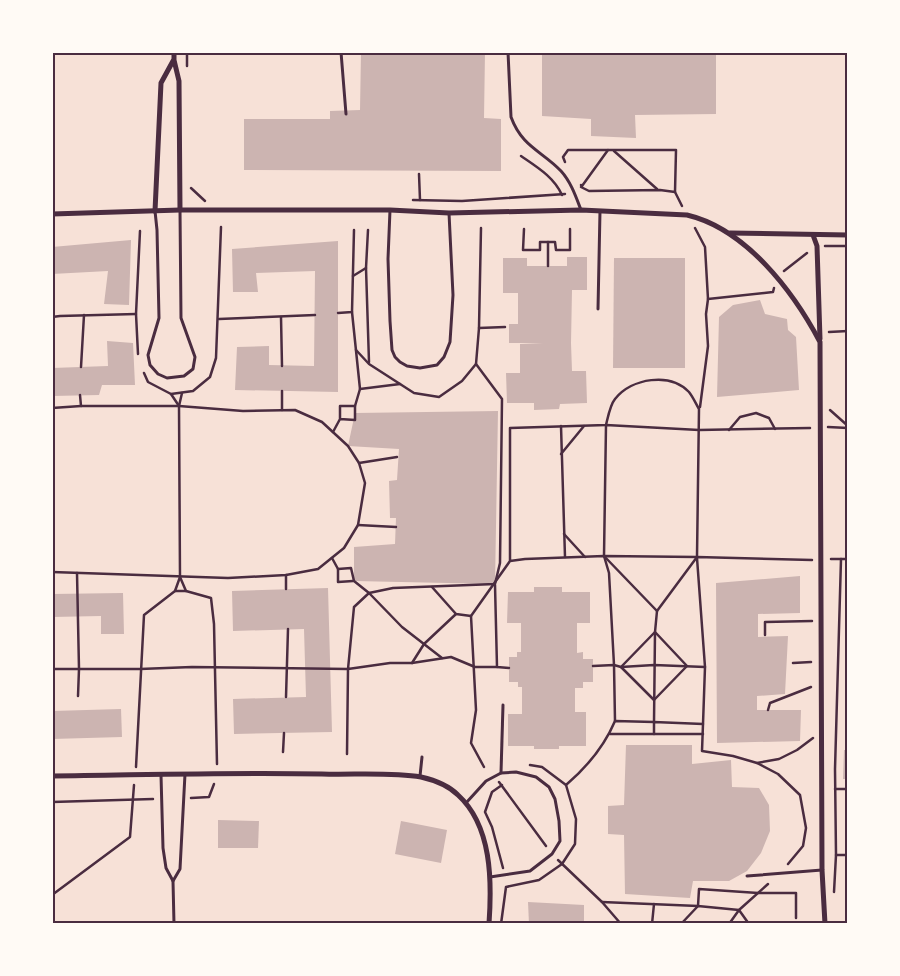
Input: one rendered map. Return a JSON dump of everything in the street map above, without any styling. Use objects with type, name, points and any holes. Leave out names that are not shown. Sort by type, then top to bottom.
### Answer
[{"type":"street","points":[[174,52],[179,81],[180,210]]},
{"type":"street","points":[[155,211],[161,83],[174,60]]},
{"type":"street","points":[[52,214],[180,210],[390,210],[449,213],[581,210],[687,215],[710,222],[729,233],[777,276],[810,322],[820,342]]},
{"type":"street","points":[[729,233],[848,235]]},
{"type":"street","points":[[813,235],[817,246],[820,332],[822,870],[825,924]]},
{"type":"street","points":[[52,776],[304,774],[420,777],[446,786],[457,794],[466,803],[477,820],[482,834],[490,877],[489,924]]},
{"type":"lane","points":[[341,52],[346,114]]},
{"type":"lane","points":[[508,52],[511,117],[514,125],[527,144],[560,170],[573,191],[581,210]]},
{"type":"lane","points":[[155,211],[159,318],[153,344],[148,355],[150,365],[158,374],[167,378],[176,378],[184,376],[193,369],[195,357],[181,318],[180,210]]},
{"type":"lane","points":[[390,210],[388,268],[392,350],[400,362],[407,366],[420,368],[437,365],[444,357],[450,342],[453,295],[449,213]]},
{"type":"lane","points":[[598,309],[600,211]]},
{"type":"lane","points":[[501,773],[503,706]]},
{"type":"lane","points":[[420,777],[422,757]]},
{"type":"lane","points":[[466,803],[486,781],[501,773],[516,772],[536,777],[549,788],[555,799],[560,841],[552,854],[530,872],[490,877]]},
{"type":"lane","points":[[161,774],[163,848],[166,868],[173,881],[174,924]]},
{"type":"lane","points":[[173,881],[180,869],[182,798],[185,774]]},
{"type":"lane","points":[[747,876],[822,870]]},
{"type":"path","points":[[569,166],[563,157],[568,150],[676,150],[675,192],[705,247],[708,346],[699,409],[697,557],[705,667],[702,751],[733,756],[757,763],[778,774],[800,795],[806,828],[803,846],[780,874],[739,910],[729,924]]},
{"type":"path","points":[[410,200],[462,201],[562,196],[582,186],[608,150]]},
{"type":"path","points":[[614,151],[658,190]]},
{"type":"path","points":[[521,156],[551,178],[558,186],[562,196]]},
{"type":"path","points":[[419,174],[420,200]]},
{"type":"path","points":[[577,178],[582,186],[589,191],[658,190],[675,192]]},
{"type":"path","points":[[191,190],[206,201]]},
{"type":"path","points":[[171,394],[193,391],[210,377],[216,358],[219,320],[218,265],[221,227]]},
{"type":"path","points":[[356,350],[369,364],[414,393],[439,397],[462,381],[476,364],[479,328],[481,228]]},
{"type":"path","points":[[524,229],[524,250],[540,250],[540,242],[556,242],[556,250],[570,250],[570,229]]},
{"type":"path","points":[[138,360],[136,314],[140,230]]},
{"type":"path","points":[[340,419],[355,420],[355,406],[360,389],[352,312],[354,230]]},
{"type":"path","points":[[368,230],[366,268],[369,364]]},
{"type":"path","points":[[548,242],[548,266]]},
{"type":"path","points":[[777,276],[817,246],[848,246]]},
{"type":"path","points":[[352,276],[366,268]]},
{"type":"path","points":[[708,299],[773,292]]},
{"type":"path","points":[[338,313],[352,312]]},
{"type":"path","points":[[52,318],[136,314]]},
{"type":"path","points":[[81,367],[84,315]]},
{"type":"path","points":[[219,320],[315,315]]},
{"type":"path","points":[[282,317],[282,366]]},
{"type":"path","points":[[479,328],[505,327]]},
{"type":"path","points":[[820,332],[848,331]]},
{"type":"path","points":[[476,364],[502,399],[500,563],[495,584],[497,667]]},
{"type":"path","points":[[142,367],[148,382],[171,394],[179,406]]},
{"type":"path","points":[[566,785],[579,774],[606,742],[616,722],[609,573],[604,556],[606,425],[615,399],[633,385],[654,380],[672,381],[689,392],[699,409]]},
{"type":"path","points":[[360,389],[400,384]]},
{"type":"path","points":[[282,391],[282,410]]},
{"type":"path","points":[[175,592],[180,576],[179,406],[182,392]]},
{"type":"path","points":[[80,395],[81,406]]},
{"type":"path","points":[[821,402],[848,426]]},
{"type":"path","points":[[52,408],[81,406],[179,406],[243,411],[295,410],[322,422],[348,446],[359,463],[365,482],[358,525],[344,548],[318,569],[286,575],[228,578],[52,572]]},
{"type":"path","points":[[333,432],[340,419],[340,406],[355,406]]},
{"type":"path","points":[[729,430],[740,417],[756,412],[769,418],[775,429]]},
{"type":"path","points":[[484,767],[471,743],[476,710],[471,616],[510,561],[510,428],[606,425],[700,430],[811,428]]},
{"type":"path","points":[[561,426],[565,557]]},
{"type":"path","points":[[562,454],[584,426]]},
{"type":"path","points":[[359,463],[397,458]]},
{"type":"path","points":[[358,525],[396,527]]},
{"type":"path","points":[[564,534],[585,557]]},
{"type":"path","points":[[510,561],[604,556],[812,560]]},
{"type":"path","points":[[604,556],[658,611]]},
{"type":"path","points":[[654,734],[655,632],[658,611],[697,557]]},
{"type":"path","points":[[332,558],[338,569],[338,582],[354,581]]},
{"type":"path","points":[[834,897],[841,559]]},
{"type":"path","points":[[338,569],[351,568],[354,581],[369,593],[402,627],[442,659]]},
{"type":"path","points":[[77,573],[78,696]]},
{"type":"path","points":[[286,575],[286,589]]},
{"type":"path","points":[[180,576],[186,591]]},
{"type":"path","points":[[347,754],[348,670],[354,607],[369,593],[393,588],[495,584]]},
{"type":"path","points":[[432,587],[456,614],[471,616]]},
{"type":"path","points":[[52,894],[130,838],[132,800],[136,776],[144,615],[175,592],[186,591],[210,598],[214,624],[218,774],[209,797],[182,798]]},
{"type":"path","points":[[412,663],[424,644],[456,614]]},
{"type":"path","points":[[765,635],[765,622],[812,621]]},
{"type":"path","points":[[286,697],[288,630]]},
{"type":"path","points":[[655,632],[687,666]]},
{"type":"path","points":[[621,667],[655,632]]},
{"type":"path","points":[[55,669],[175,667],[348,670],[451,657],[475,667],[509,668]]},
{"type":"path","points":[[792,663],[811,662]]},
{"type":"path","points":[[593,666],[654,665],[705,667]]},
{"type":"path","points":[[654,700],[687,666]]},
{"type":"path","points":[[621,667],[654,700]]},
{"type":"path","points":[[768,710],[770,703],[810,687]]},
{"type":"path","points":[[616,722],[703,724]]},
{"type":"path","points":[[757,763],[779,759],[797,750],[822,731]]},
{"type":"path","points":[[283,752],[284,733]]},
{"type":"path","points":[[610,734],[703,734]]},
{"type":"path","points":[[506,887],[539,880],[562,864],[575,844],[576,819],[566,785],[542,767],[526,765]]},
{"type":"path","points":[[495,776],[552,854],[602,902],[621,924]]},
{"type":"path","points":[[501,924],[506,887],[492,827],[485,812],[492,792],[502,785]]},
{"type":"path","points":[[836,789],[847,790]]},
{"type":"path","points":[[52,802],[161,799]]},
{"type":"path","points":[[806,828],[813,826]]},
{"type":"path","points":[[836,856],[847,855]]},
{"type":"path","points":[[681,924],[698,906],[698,890],[796,893],[796,918]]},
{"type":"path","points":[[602,902],[698,906],[739,910]]},
{"type":"path","points":[[652,924],[654,904]]},
{"type":"path","points":[[739,910],[748,924]]},
{"type":"building","points":[[361,52],[485,52],[484,118],[501,119],[501,171],[244,170],[244,119],[330,119],[330,111],[360,110]]},
{"type":"building","points":[[542,52],[716,52],[716,114],[635,115],[636,138],[591,136],[591,119],[542,116]]},
{"type":"building","points":[[131,240],[129,305],[104,304],[108,271],[52,274],[52,247]]},
{"type":"building","points":[[338,241],[338,392],[235,390],[237,347],[269,346],[269,365],[314,366],[315,271],[256,273],[258,292],[233,292],[232,249]]},
{"type":"building","points":[[567,257],[587,257],[587,290],[572,290],[571,343],[572,371],[586,371],[587,403],[560,404],[559,409],[534,410],[534,403],[507,403],[506,373],[520,373],[520,344],[543,343],[509,343],[509,324],[518,324],[518,293],[503,293],[503,258],[527,258],[527,266],[567,266]]},
{"type":"building","points":[[614,258],[685,258],[685,368],[613,368]]},
{"type":"building","points":[[760,300],[765,314],[787,319],[788,330],[796,337],[799,390],[717,397],[719,317],[733,305]]},
{"type":"building","points":[[107,341],[133,343],[135,385],[102,385],[99,395],[52,396],[52,368],[108,366]]},
{"type":"building","points":[[498,411],[495,584],[354,581],[354,547],[395,544],[396,518],[390,518],[389,481],[397,480],[399,449],[348,446],[355,413]]},
{"type":"building","points":[[800,576],[800,613],[758,614],[758,637],[788,636],[785,694],[757,696],[757,710],[801,710],[800,741],[717,743],[716,583]]},
{"type":"building","points":[[534,587],[562,587],[562,592],[590,592],[590,623],[577,623],[577,653],[583,652],[583,659],[593,659],[593,682],[583,682],[583,688],[575,688],[575,712],[586,712],[586,746],[559,746],[559,749],[534,749],[534,746],[508,746],[508,714],[522,714],[522,687],[518,687],[518,682],[509,682],[509,657],[517,657],[517,652],[521,652],[521,623],[507,623],[508,592],[534,592]]},
{"type":"building","points":[[328,588],[332,732],[234,734],[233,699],[306,697],[304,629],[233,631],[232,591]]},
{"type":"building","points":[[123,593],[124,634],[101,634],[101,616],[52,617],[52,594]]},
{"type":"building","points":[[121,709],[122,737],[52,739],[52,711]]},
{"type":"building","points":[[626,745],[692,745],[692,764],[731,760],[732,787],[759,788],[769,805],[770,831],[761,853],[747,871],[729,881],[693,881],[690,898],[625,894],[624,835],[608,834],[608,806],[624,805]]},
{"type":"building","points":[[844,750],[848,750],[848,779],[843,779]]},
{"type":"building","points":[[218,820],[259,821],[258,848],[218,848]]},
{"type":"building","points":[[401,821],[447,830],[441,863],[395,854]]},
{"type":"building","points":[[528,902],[584,905],[584,924],[529,924]]}]
